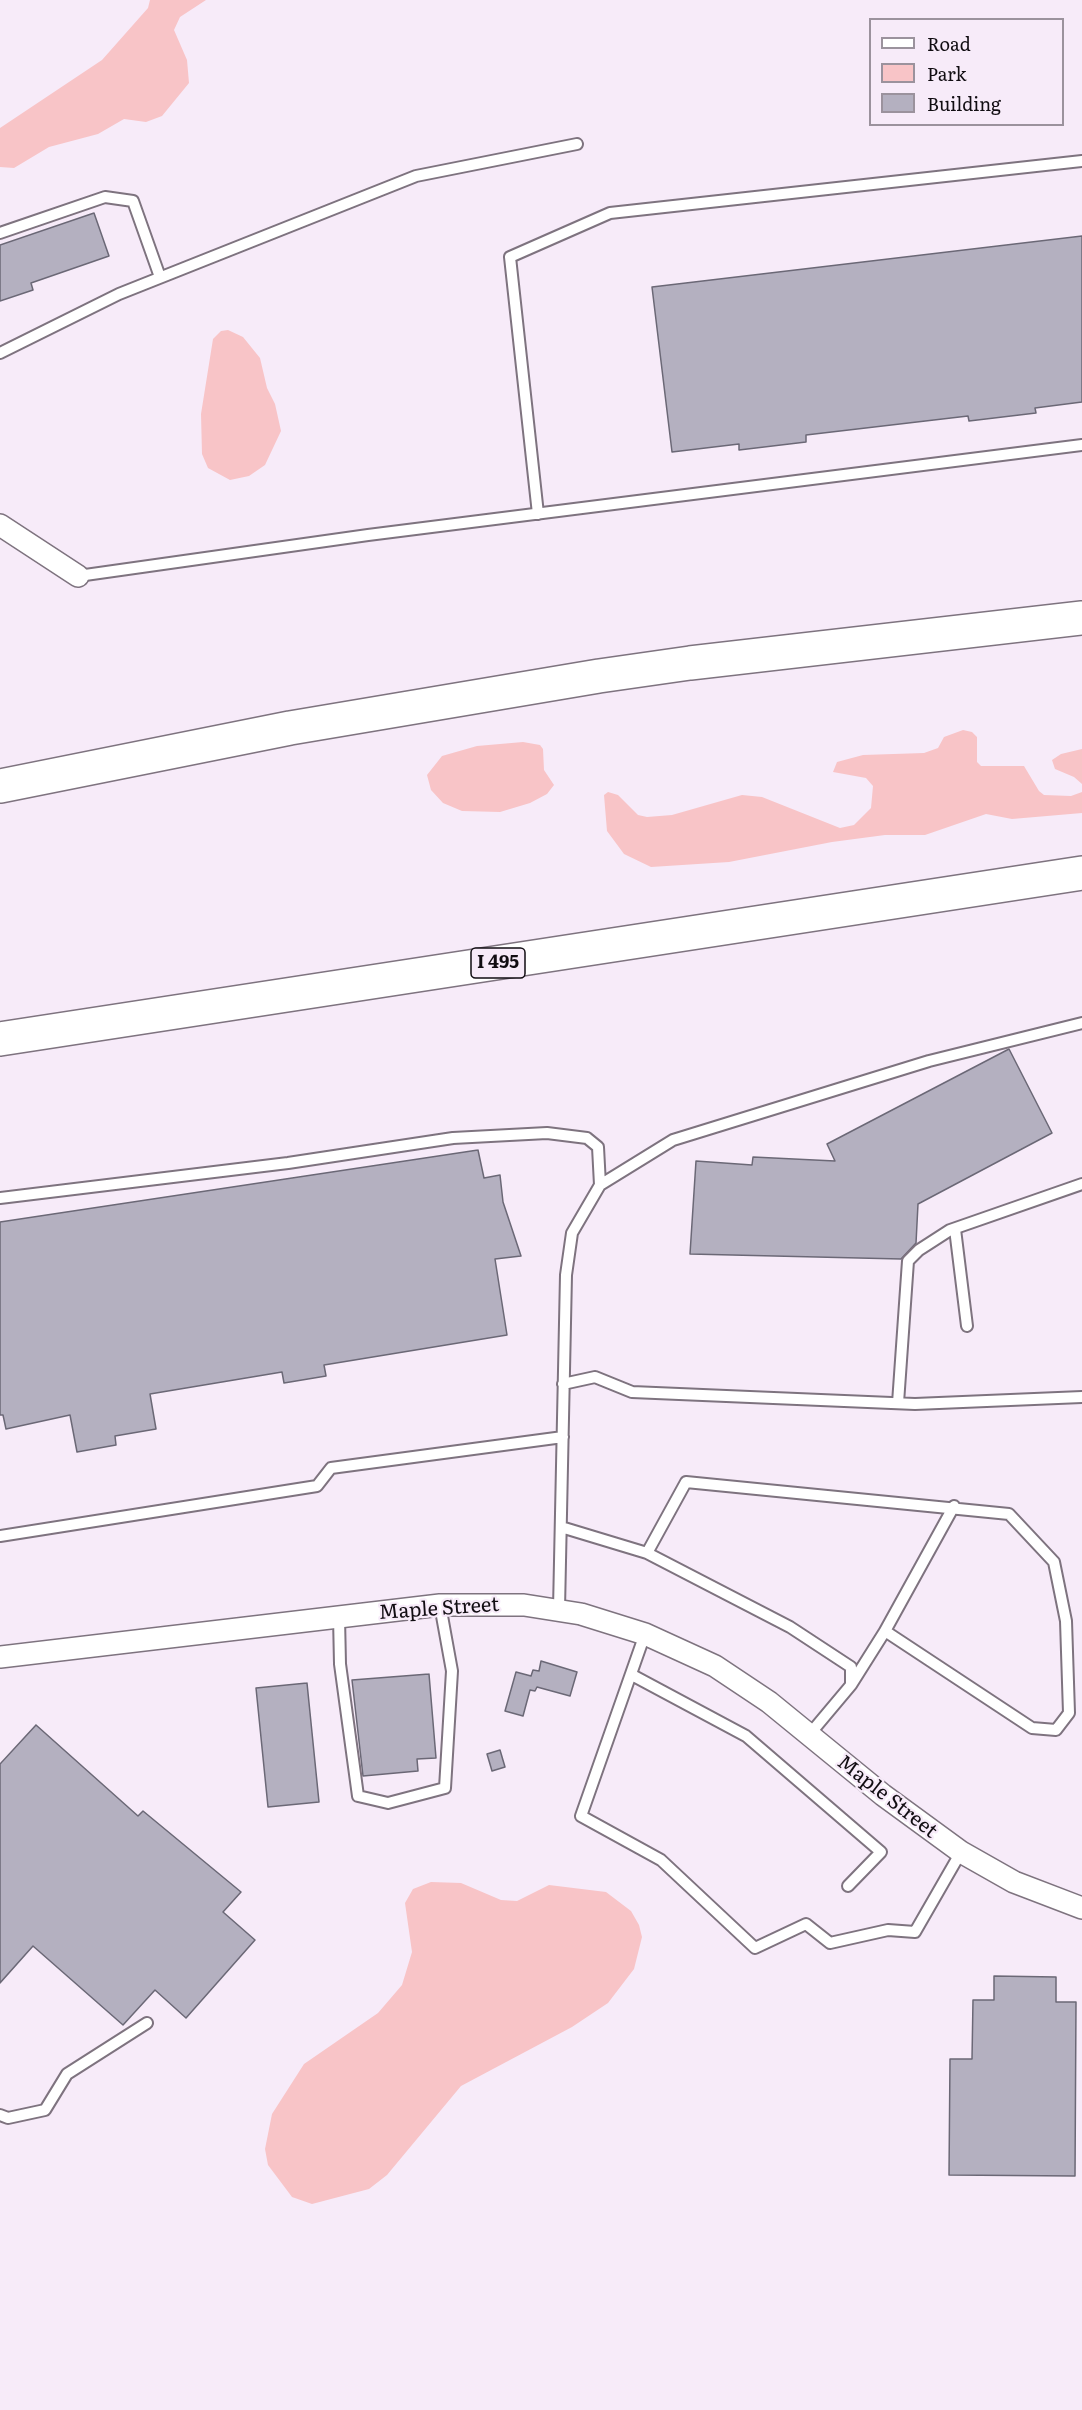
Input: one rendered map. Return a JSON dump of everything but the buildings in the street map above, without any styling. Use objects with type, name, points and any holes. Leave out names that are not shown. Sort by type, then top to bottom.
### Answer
[{"type":"highway","points":[[0,786],[290,728],[599,676],[690,663],[1082,618]]},
{"type":"highway","name":"I 495","points":[[0,1039],[1082,873]]},
{"type":"street","points":[[0,525],[78,576]]},
{"type":"street","name":"Maple Street","points":[[0,1657],[440,1605],[498,1603],[559,1609],[645,1634],[706,1661],[749,1687],[883,1796],[961,1852],[1014,1882],[1082,1908]]},
{"type":"lane","points":[[0,353],[119,294],[416,176],[578,144]]},
{"type":"lane","points":[[538,514],[510,257],[610,213],[1082,161]]},
{"type":"lane","points":[[0,233],[105,197],[133,201],[160,277]]},
{"type":"lane","points":[[78,576],[538,514],[1082,445]]},
{"type":"lane","points":[[559,1609],[566,1275],[572,1233],[600,1185],[673,1140],[929,1061],[1082,1023]]},
{"type":"lane","points":[[0,1198],[288,1163],[453,1138],[548,1133],[587,1138],[598,1147],[600,1185]]},
{"type":"lane","points":[[898,1403],[908,1261],[919,1250],[955,1229],[1082,1184]]},
{"type":"lane","points":[[955,1229],[967,1326]]},
{"type":"lane","points":[[563,1384],[595,1377],[632,1392],[898,1403],[1082,1397]]},
{"type":"lane","points":[[0,1536],[316,1486],[331,1468],[562,1437]]},
{"type":"lane","points":[[648,1553],[686,1482],[954,1506],[1009,1514],[1054,1562],[1066,1621],[1069,1713],[1056,1730],[1032,1728],[885,1631]]},
{"type":"lane","points":[[809,1735],[851,1685],[885,1631],[954,1506]]},
{"type":"lane","points":[[561,1527],[648,1553],[790,1627],[851,1667],[851,1685]]},
{"type":"lane","points":[[339,1617],[340,1664],[358,1796],[388,1803],[445,1788],[452,1671],[440,1605]]},
{"type":"lane","points":[[645,1634],[581,1816],[661,1860],[755,1948],[806,1924],[830,1944],[888,1930],[915,1932],[961,1852]]},
{"type":"lane","points":[[632,1675],[746,1736],[881,1852],[848,1886]]},
{"type":"lane","points":[[0,2115],[8,2118],[45,2110],[67,2074],[147,2023]]},
{"type":"green space","points":[[150,0],[206,0],[180,17],[174,30],[187,60],[189,83],[162,116],[146,122],[124,119],[98,134],[49,147],[14,168],[0,167],[0,128],[102,60],[148,8]]},
{"type":"green space","points":[[228,330],[243,337],[260,358],[281,431],[265,465],[249,476],[230,480],[208,468],[202,454],[201,414],[213,339],[221,331]]},
{"type":"green space","points":[[963,730],[972,732],[977,737],[977,762],[981,766],[1024,766],[1039,791],[1044,795],[1071,796],[1082,792],[1082,813],[1012,819],[986,814],[925,835],[885,835],[832,842],[729,862],[651,867],[624,854],[607,831],[604,795],[608,792],[618,795],[638,815],[647,817],[672,815],[742,795],[762,797],[840,828],[854,825],[871,808],[873,786],[866,778],[833,772],[837,762],[863,755],[924,753],[938,748],[944,737]]},
{"type":"green space","points":[[523,742],[540,745],[543,749],[544,770],[554,785],[547,794],[530,803],[500,812],[462,811],[443,803],[431,790],[427,775],[442,756],[477,746]]},
{"type":"green space","points":[[1082,749],[1082,784],[1074,777],[1055,769],[1052,760],[1061,754]]},
{"type":"green space","points":[[431,1882],[461,1883],[501,1900],[517,1901],[549,1885],[606,1892],[631,1911],[639,1925],[642,1937],[634,1969],[608,2003],[572,2027],[461,2086],[387,2175],[369,2189],[312,2204],[292,2197],[268,2165],[265,2149],[272,2114],[304,2064],[378,2013],[402,1985],[412,1952],[405,1903],[413,1889]]}]
